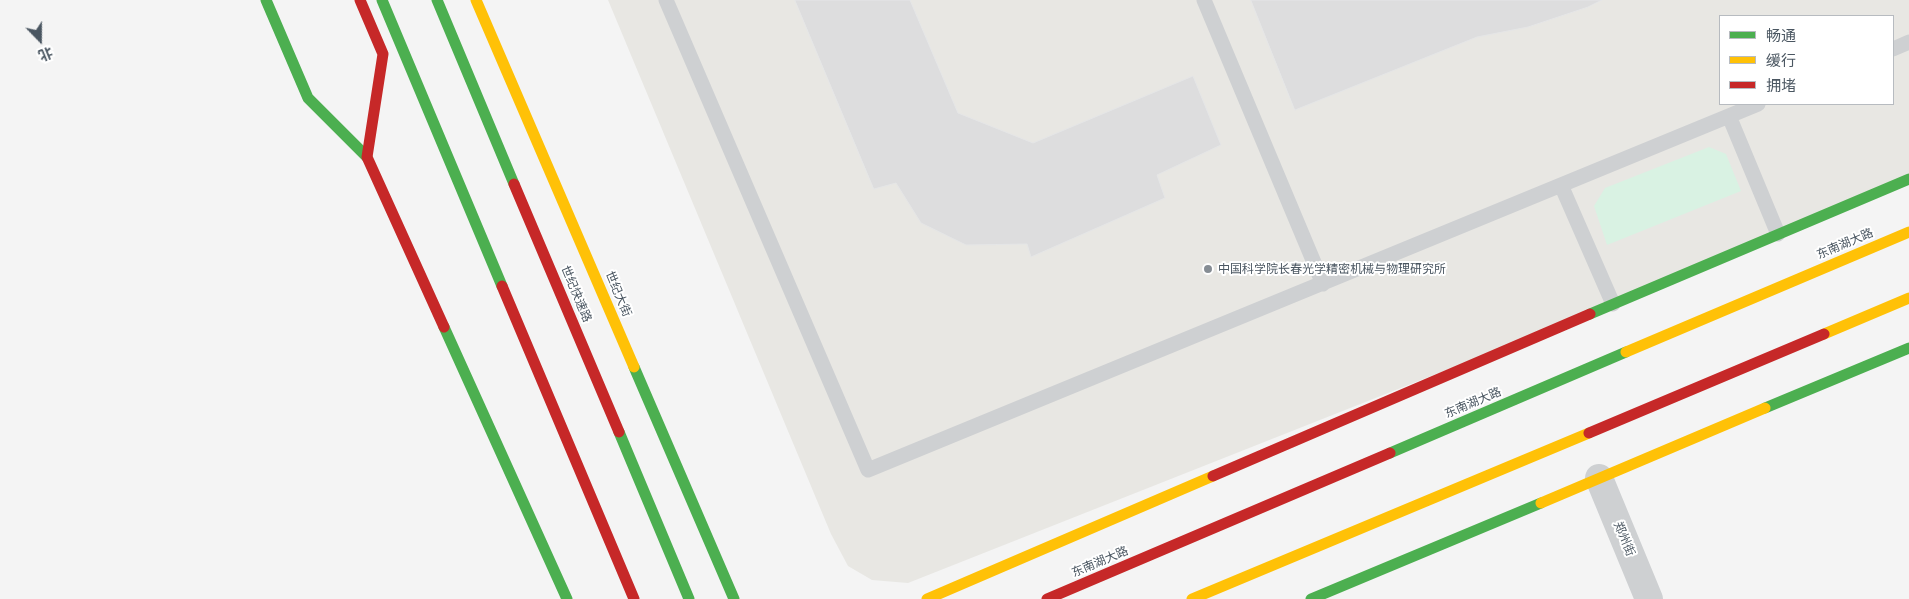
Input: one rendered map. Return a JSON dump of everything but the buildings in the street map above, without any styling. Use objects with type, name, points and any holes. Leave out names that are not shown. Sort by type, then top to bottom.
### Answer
[{"type":"main road","points":[[266,0],[308,98],[367,157],[566,599]]},
{"type":"main road","points":[[360,0],[384,54],[367,157]]},
{"type":"main road","points":[[382,0],[634,599]]},
{"type":"main road","name":"世纪快速路","points":[[437,0],[689,599]]},
{"type":"main road","name":"世纪大街","points":[[476,0],[734,599]]},
{"type":"main road","points":[[927,599],[1613,304],[1909,180]]},
{"type":"main road","name":"东南湖大路","points":[[1047,599],[1909,232]]},
{"type":"main road","points":[[1192,599],[1909,298]]},
{"type":"main road","points":[[1311,599],[1335,594],[1599,478],[1909,348]]},
{"type":"street","name":"郑州街","points":[[1599,478],[1649,599]]},
{"type":"lane","points":[[666,0],[868,470],[1756,105]]},
{"type":"lane","points":[[1204,0],[1323,284]]},
{"type":"lane","points":[[1894,49],[1909,42]]},
{"type":"lane","points":[[1729,116],[1778,234]]},
{"type":"lane","points":[[1561,185],[1613,304]]},
{"type":"shaded area","name":"中国科学院长春光学精密机械与物理研究所","points":[[608,0],[1909,0],[1909,179],[1613,304],[908,583],[872,580],[848,566],[831,534]]},
{"type":"green space","points":[[1709,147],[1726,154],[1741,191],[1607,245],[1594,206],[1605,188]]},
{"type":"traffic: fast","points":[[266,0],[308,98],[367,157]]},
{"type":"traffic: fast","points":[[382,0],[502,286]]},
{"type":"traffic: fast","points":[[437,0],[514,184]]},
{"type":"traffic: fast","points":[[1590,314],[1909,179]]},
{"type":"traffic: fast","points":[[444,327],[567,599]]},
{"type":"traffic: fast","points":[[1765,408],[1909,348]]},
{"type":"traffic: fast","points":[[1390,453],[1626,352]]},
{"type":"traffic: fast","points":[[634,367],[734,599]]},
{"type":"traffic: fast","points":[[619,432],[689,599]]},
{"type":"traffic: fast","points":[[1311,599],[1541,503]]},
{"type":"traffic: slow","points":[[476,0],[634,367]]},
{"type":"traffic: slow","points":[[1626,352],[1909,232]]},
{"type":"traffic: slow","points":[[1824,334],[1909,298]]},
{"type":"traffic: slow","points":[[1541,503],[1765,408]]},
{"type":"traffic: slow","points":[[1192,599],[1589,433]]},
{"type":"traffic: slow","points":[[927,599],[1213,476]]},
{"type":"traffic: jam","points":[[360,0],[383,54],[367,157],[444,327]]},
{"type":"traffic: jam","points":[[514,184],[619,432]]},
{"type":"traffic: jam","points":[[502,286],[634,599]]},
{"type":"traffic: jam","points":[[1213,476],[1590,314]]},
{"type":"traffic: jam","points":[[1589,433],[1824,334]]},
{"type":"traffic: jam","points":[[1047,599],[1390,453]]},
{"type":"place","name":"中国科学院长春光学精密机械与物理研究所","points":[[1208,269]]}]
